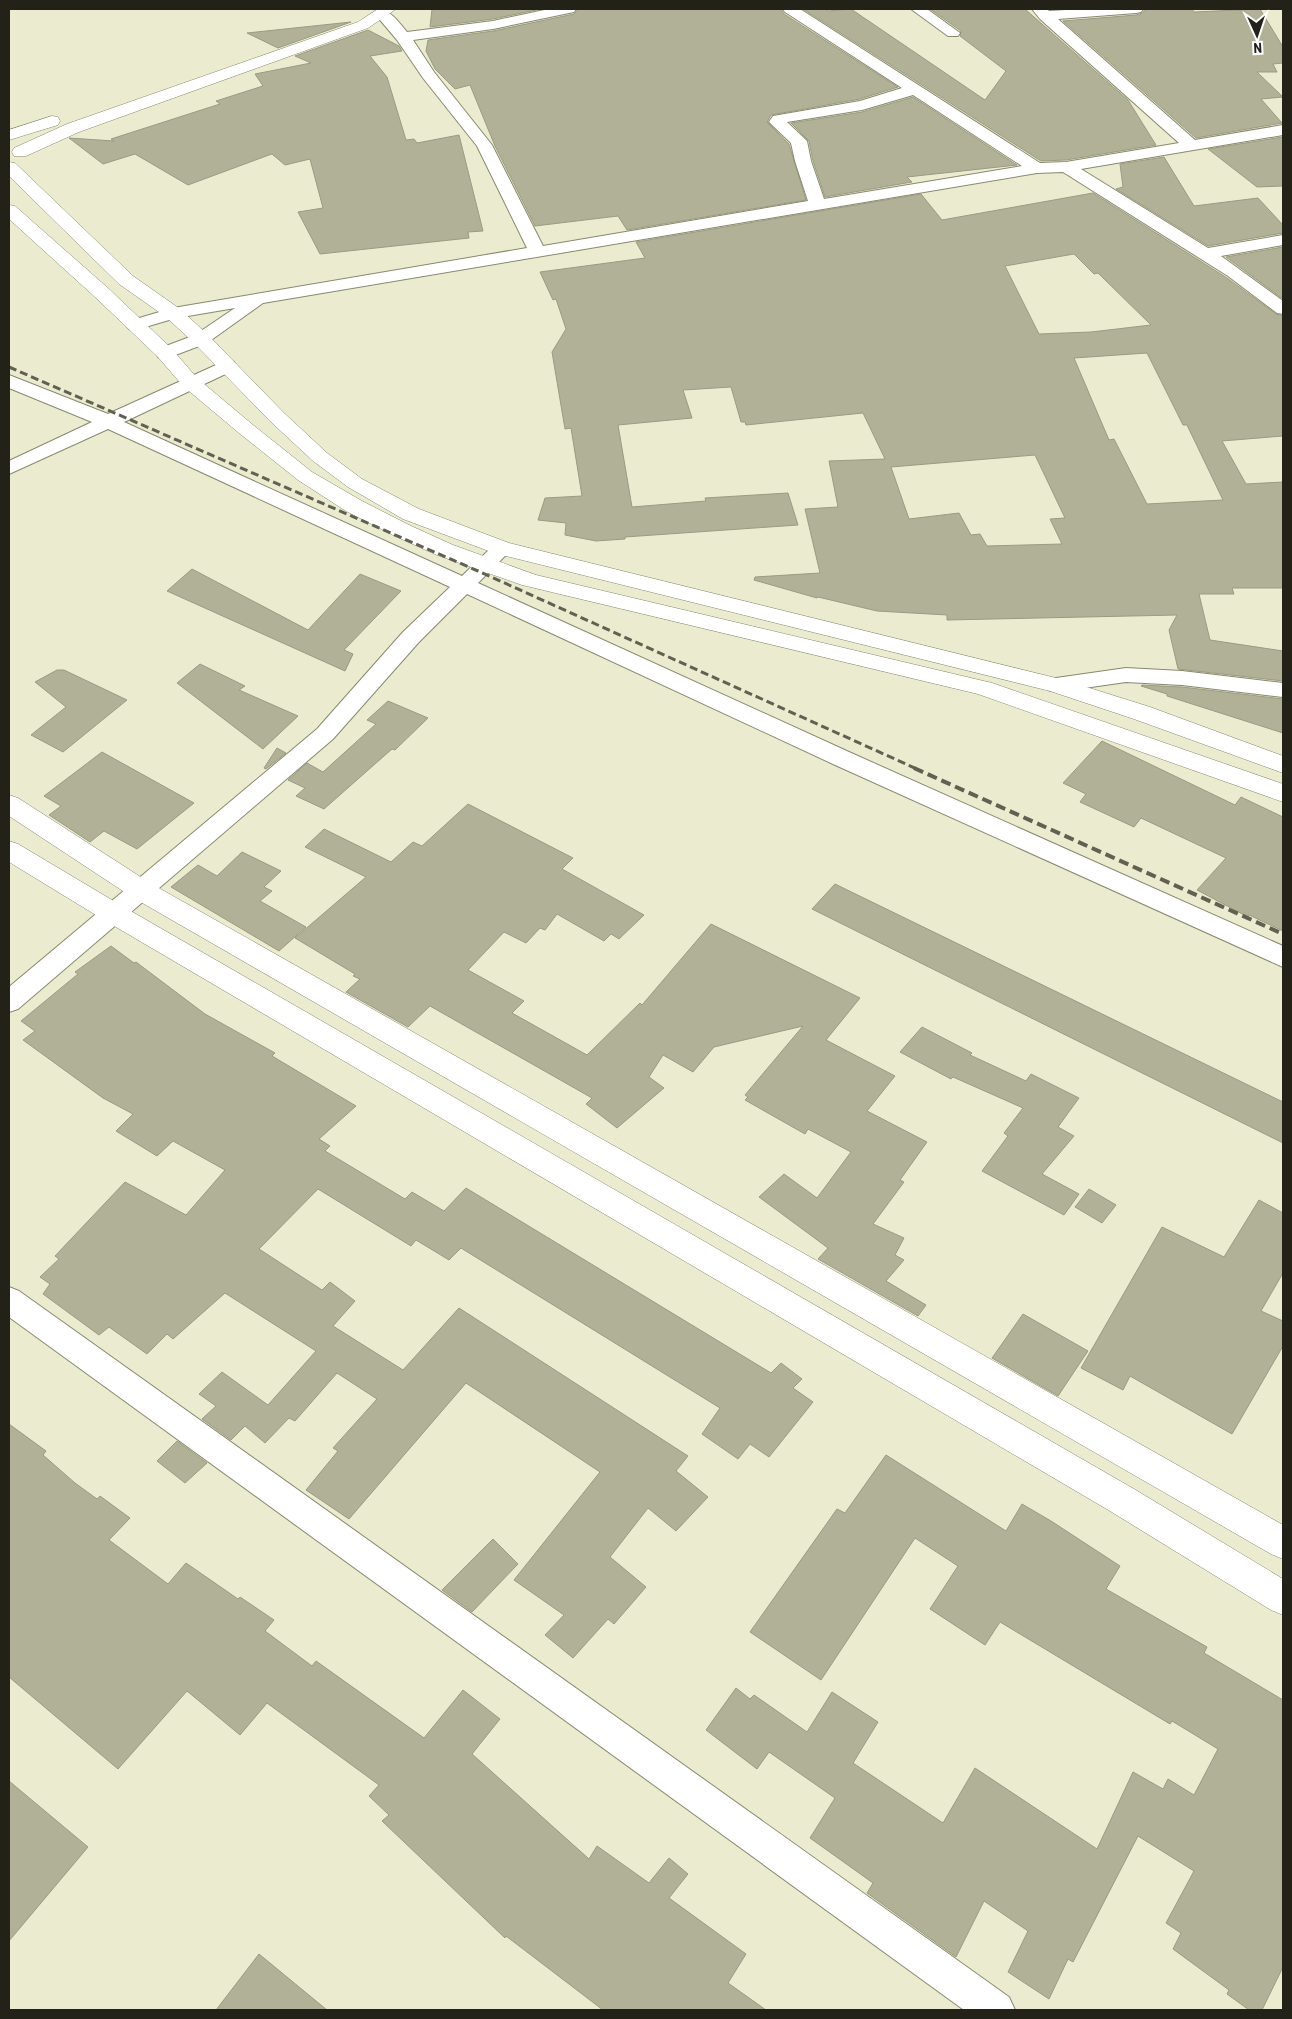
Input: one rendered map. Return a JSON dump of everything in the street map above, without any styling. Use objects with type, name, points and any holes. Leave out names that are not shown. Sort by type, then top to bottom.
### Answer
[{"type":"street","points":[[9,135],[332,22],[363,9]]},
{"type":"street","points":[[403,37],[493,25],[569,9]]},
{"type":"street","points":[[790,9],[1037,168]]},
{"type":"street","points":[[918,9],[953,33]]},
{"type":"street","points":[[1042,12],[1136,9]]},
{"type":"street","points":[[537,252],[484,145],[428,75],[385,11],[363,24],[74,128],[12,156],[104,260],[126,280],[173,313],[306,444],[355,483],[411,514],[502,548],[1056,685],[1142,713],[1283,765]]},
{"type":"street","points":[[1042,12],[1192,146]]},
{"type":"street","points":[[818,205],[803,161],[799,141],[780,126],[777,122],[779,119],[862,105],[916,89]]},
{"type":"street","points":[[135,325],[173,313],[261,298],[1037,168],[1066,167],[1283,130]]},
{"type":"street","points":[[1066,167],[1206,254],[1283,309]]},
{"type":"street","points":[[9,210],[165,353],[190,382],[305,476],[354,506],[403,531],[530,580],[984,688],[1283,794]]},
{"type":"street","points":[[1206,254],[1283,240]]},
{"type":"street","points":[[165,353],[201,339],[261,298]]},
{"type":"street","points":[[9,468],[227,366]]},
{"type":"street","points":[[9,381],[107,421],[841,758],[1283,957]]},
{"type":"street","points":[[9,1002],[324,734],[411,637],[502,548]]},
{"type":"street","points":[[1056,685],[1126,675],[1182,678],[1283,690]]},
{"type":"street","points":[[9,804],[140,890],[1283,1543]]},
{"type":"street","points":[[9,850],[113,913],[1105,1490],[1283,1598]]},
{"type":"street","points":[[9,1300],[996,2010]]},
{"type":"building","points":[[432,9],[541,9],[493,19],[430,27]]},
{"type":"building","points":[[578,9],[781,9],[784,14],[898,87],[860,99],[771,115],[767,122],[789,144],[806,200],[627,230],[618,216],[535,226],[495,146],[470,85],[455,89],[435,69],[426,51],[428,40],[493,31],[574,14]]},
{"type":"building","points":[[803,9],[824,9],[828,11],[851,9],[985,100],[1006,71],[960,36],[961,31],[930,9],[1025,9],[1128,100],[1156,145],[1066,160],[1041,161]]},
{"type":"building","points":[[1145,9],[1192,9],[1194,12],[1260,9],[1283,47],[1283,63],[1273,64],[1277,72],[1257,72],[1283,97],[1261,99],[1282,123],[1196,138],[1063,21],[1136,15],[1143,13]]},
{"type":"building","points":[[351,22],[278,48],[247,33]]},
{"type":"building","points":[[368,30],[399,46],[402,51],[370,56],[387,77],[406,140],[414,139],[417,143],[459,135],[483,231],[468,232],[469,238],[320,254],[298,212],[323,208],[310,159],[285,165],[272,154],[188,185],[135,154],[103,164],[69,138],[114,141],[111,139],[220,104],[216,101],[263,86],[255,74],[311,63],[295,56]]},
{"type":"building","points":[[913,97],[1017,165],[907,177],[912,182],[825,197],[813,161],[809,141],[791,123],[862,112]]},
{"type":"building","points":[[1283,137],[1283,186],[1257,187],[1208,149]]},
{"type":"building","points":[[1164,157],[1194,206],[1258,198],[1283,225],[1283,233],[1208,246],[1116,189],[1123,187],[1120,164]]},
{"type":"building","points":[[1093,193],[1227,278],[1276,314],[1283,316],[1283,436],[1222,441],[1246,484],[1283,482],[1283,588],[1232,588],[1234,594],[1199,594],[1210,640],[1283,651],[1283,681],[1178,669],[1169,630],[1177,615],[947,620],[947,615],[877,611],[817,598],[754,580],[755,577],[820,573],[805,509],[838,507],[829,461],[885,459],[863,413],[746,425],[745,422],[741,422],[731,387],[683,390],[692,418],[618,425],[632,507],[706,501],[705,498],[788,493],[798,525],[625,537],[625,539],[596,541],[565,535],[566,523],[538,520],[545,498],[582,496],[571,428],[565,429],[552,352],[566,329],[556,299],[553,300],[540,272],[645,258],[636,242],[921,194],[942,220]],"holes":[[[1074,254],[1094,274],[1098,273],[1151,325],[1091,332],[1039,334],[1005,266]],[[1147,353],[1183,425],[1187,425],[1223,500],[1147,504],[1114,439],[1109,440],[1074,358]],[[1035,455],[1065,518],[1050,519],[1062,544],[987,546],[980,534],[971,535],[959,513],[909,519],[891,467]]]},
{"type":"building","points":[[1283,247],[1283,299],[1226,257]]},
{"type":"building","points":[[192,569],[308,630],[360,574],[401,591],[344,650],[353,654],[345,671],[167,591]]},
{"type":"building","points":[[200,664],[245,686],[239,690],[298,716],[263,749],[177,683]]},
{"type":"building","points":[[57,670],[64,670],[127,700],[63,752],[31,735],[66,707],[35,682]]},
{"type":"building","points":[[1142,685],[1182,687],[1283,699],[1283,733],[1167,696],[1167,694]]},
{"type":"building","points":[[388,701],[428,718],[395,750],[392,749],[324,809],[296,796],[305,788],[288,780],[307,763],[323,772],[376,724],[367,720]]},
{"type":"building","points":[[1102,741],[1235,805],[1241,797],[1283,817],[1283,931],[1249,915],[1248,917],[1197,890],[1226,858],[1141,818],[1134,827],[1080,802],[1086,794],[1063,783]]},
{"type":"building","points":[[277,748],[286,753],[266,769],[264,768]]},
{"type":"building","points":[[102,752],[194,803],[137,849],[104,831],[90,842],[49,815],[61,806],[44,796]]},
{"type":"building","points":[[468,804],[573,858],[562,869],[644,915],[619,939],[611,934],[604,941],[557,914],[545,930],[540,928],[526,943],[504,932],[468,970],[524,1001],[512,1013],[587,1055],[640,1003],[642,1005],[711,924],[860,998],[826,1040],[895,1076],[867,1111],[927,1142],[900,1180],[904,1182],[873,1224],[904,1238],[895,1255],[904,1260],[886,1281],[926,1305],[918,1316],[818,1259],[828,1248],[759,1197],[784,1174],[817,1198],[851,1152],[808,1129],[805,1134],[745,1100],[748,1097],[745,1095],[803,1026],[714,1047],[693,1072],[663,1055],[649,1077],[664,1088],[617,1128],[586,1104],[592,1098],[430,1006],[408,1027],[346,992],[360,979],[353,976],[355,974],[295,938],[366,877],[305,847],[324,829],[391,862],[413,842],[422,846]]},
{"type":"building","points":[[242,852],[281,871],[264,887],[272,891],[260,901],[306,927],[279,951],[171,887],[198,865],[217,876]]},
{"type":"building","points":[[835,884],[1283,1102],[1283,1143],[812,909]]},
{"type":"building","points":[[111,946],[134,963],[136,962],[205,1014],[275,1053],[272,1056],[356,1106],[319,1139],[330,1146],[325,1151],[405,1199],[412,1192],[444,1211],[466,1188],[771,1373],[781,1363],[802,1379],[793,1388],[813,1402],[769,1457],[750,1444],[738,1459],[702,1434],[720,1408],[461,1248],[449,1260],[416,1240],[411,1246],[318,1189],[259,1249],[322,1290],[330,1282],[355,1301],[333,1326],[403,1370],[459,1308],[688,1456],[676,1471],[708,1497],[676,1531],[648,1508],[610,1557],[646,1587],[614,1624],[608,1619],[573,1658],[545,1635],[564,1615],[514,1580],[600,1472],[466,1383],[349,1519],[306,1490],[338,1451],[333,1448],[377,1399],[337,1373],[295,1421],[289,1418],[265,1443],[245,1426],[231,1440],[202,1419],[216,1406],[199,1394],[222,1372],[268,1405],[316,1351],[225,1293],[173,1339],[167,1334],[147,1354],[109,1327],[99,1335],[43,1294],[50,1284],[40,1277],[59,1259],[55,1256],[125,1182],[186,1215],[225,1170],[173,1141],[157,1156],[116,1131],[133,1114],[103,1098],[23,1040],[35,1031],[21,1021],[78,974],[75,972]]},
{"type":"building","points":[[922,1027],[972,1053],[970,1055],[1026,1081],[1031,1074],[1079,1098],[1058,1127],[1074,1136],[1042,1174],[1079,1194],[1064,1215],[982,1171],[1008,1136],[1004,1133],[1023,1108],[953,1077],[951,1079],[900,1052]]},
{"type":"building","points":[[1089,1189],[1116,1205],[1102,1223],[1075,1207]]},
{"type":"building","points":[[1259,1200],[1283,1213],[1283,1273],[1261,1311],[1283,1321],[1283,1346],[1232,1434],[1130,1376],[1123,1390],[1081,1368],[1162,1227],[1224,1257]]},
{"type":"building","points":[[1023,1314],[1088,1351],[1058,1396],[992,1358]]},
{"type":"building","points":[[9,1424],[46,1451],[43,1455],[75,1483],[97,1499],[100,1496],[130,1518],[109,1540],[168,1584],[186,1563],[238,1599],[240,1597],[274,1620],[265,1631],[312,1666],[316,1661],[424,1738],[463,1690],[500,1719],[472,1754],[589,1859],[597,1846],[649,1883],[669,1858],[688,1874],[669,1898],[746,1954],[728,1983],[766,2010],[603,2010],[506,1936],[505,1938],[382,1821],[389,1815],[369,1796],[379,1785],[267,1703],[240,1735],[187,1691],[118,1769],[9,1677]]},
{"type":"building","points":[[177,1441],[207,1463],[185,1483],[157,1461]]},
{"type":"building","points":[[886,1455],[1006,1531],[1022,1504],[1051,1521],[1120,1566],[1106,1589],[1207,1647],[1204,1653],[1283,1700],[1283,1967],[1262,2010],[1249,2010],[1227,1994],[1229,1990],[1173,1949],[1181,1933],[1166,1923],[1194,1871],[1138,1836],[1073,1962],[1068,1959],[1049,1999],[1008,1972],[1028,1931],[984,1901],[956,1957],[867,1893],[873,1883],[810,1838],[835,1798],[769,1752],[757,1769],[706,1730],[736,1688],[750,1699],[754,1695],[807,1732],[832,1692],[878,1722],[853,1763],[943,1823],[975,1768],[1097,1849],[1133,1772],[1163,1789],[1168,1779],[1194,1795],[1218,1749],[1172,1721],[1170,1724],[1000,1622],[985,1645],[930,1609],[958,1566],[915,1538],[821,1680],[750,1632],[837,1509],[845,1513]]},
{"type":"building","points":[[493,1539],[518,1564],[472,1612],[442,1590]]},
{"type":"building","points":[[9,1781],[88,1847],[9,1941]]},
{"type":"building","points":[[259,1954],[327,2010],[216,2010]]},
{"type":"railway","points":[[9,367],[478,571],[917,769]]},
{"type":"railway","points":[[914,768],[1283,934]]}]
